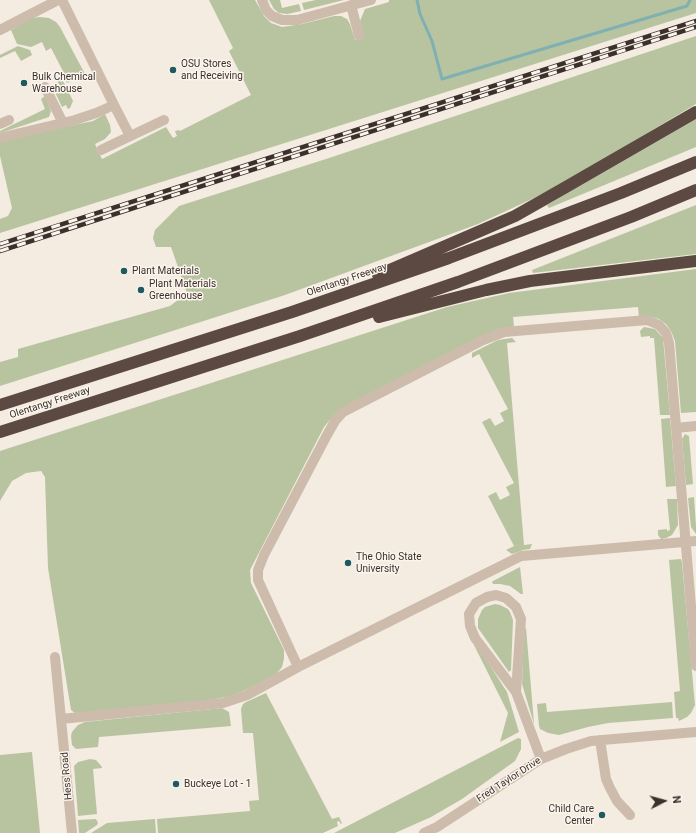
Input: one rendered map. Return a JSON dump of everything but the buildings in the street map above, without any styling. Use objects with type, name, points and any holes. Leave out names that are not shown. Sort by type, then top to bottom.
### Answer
[{"type":"highway","points":[[292,312],[515,216],[696,112]]},
{"type":"highway","name":"Olentangy Freeway","points":[[0,405],[292,312],[449,258],[621,193],[696,162]]},
{"type":"highway","name":"Olentangy Freeway","points":[[0,432],[300,336],[458,282],[630,217],[696,190]]},
{"type":"highway","points":[[300,336],[486,290],[530,281],[696,262]]},
{"type":"street","points":[[0,30],[58,0]]},
{"type":"street","points":[[62,0],[130,136]]},
{"type":"street","points":[[262,0],[266,10],[272,16],[282,20],[297,20],[371,0]]},
{"type":"street","points":[[351,5],[359,36]]},
{"type":"street","points":[[46,87],[63,123]]},
{"type":"street","points":[[0,138],[63,123],[96,113],[114,104]]},
{"type":"street","points":[[101,150],[164,120]]},
{"type":"street","points":[[298,667],[258,580],[258,570],[264,555],[327,435],[335,421],[343,412],[483,340],[504,332],[647,320],[659,325],[666,333],[669,343],[696,666]]},
{"type":"street","points":[[676,428],[696,426]]},
{"type":"street","points":[[61,719],[223,703],[247,695],[298,667],[521,556],[696,541]]},
{"type":"street","points":[[516,692],[522,619],[516,607],[506,598],[496,596],[487,597],[476,603],[469,614],[470,626],[475,638],[516,692],[541,759]]},
{"type":"street","name":"Hess Road","points":[[55,657],[72,833]]},
{"type":"street","name":"Fred Taylor Drive","points":[[424,833],[443,824],[541,759],[591,741],[696,732]]},
{"type":"street","points":[[600,740],[606,779],[617,801],[630,815]]},
{"type":"green space","points":[[209,0],[255,0],[264,16],[271,23],[282,27],[302,24],[334,16],[341,16],[347,19],[350,24],[355,40],[364,37],[360,21],[365,9],[389,2],[389,0],[696,0],[696,13],[0,233],[0,219],[8,216],[12,208],[0,156],[0,141],[93,121],[105,114],[110,125],[111,132],[105,139],[95,144],[102,159],[166,127],[173,138],[177,136],[175,131],[180,131],[251,95],[229,51],[233,48]]},
{"type":"green space","points":[[269,0],[280,0],[282,8],[299,4],[301,11],[287,14],[279,13],[274,9]]},
{"type":"green space","points":[[316,0],[344,0],[304,10],[302,3]]},
{"type":"green space","points":[[32,18],[49,18],[56,22],[60,27],[85,74],[67,83],[63,76],[65,75],[51,48],[46,51],[42,42],[31,47],[17,44],[11,30]]},
{"type":"green space","points":[[696,36],[696,104],[567,181],[532,199],[478,224],[285,295],[0,386],[0,362],[18,357],[18,349],[170,306],[187,293],[171,247],[156,247],[153,238],[155,230],[179,206],[329,158]]},
{"type":"green space","points":[[18,46],[30,50],[32,55],[21,61],[15,51],[0,58],[0,55]]},
{"type":"green space","points":[[61,77],[73,101],[68,109],[66,105],[62,107],[55,92],[61,88],[56,79]]},
{"type":"green space","points":[[45,96],[51,111],[49,117],[0,133],[0,131],[45,109],[41,99]]},
{"type":"green space","points":[[696,119],[696,147],[549,208],[547,205]]},
{"type":"green space","points":[[696,205],[696,254],[533,273],[532,270]]},
{"type":"green space","points":[[696,269],[696,412],[681,413],[675,341],[671,331],[666,324],[659,319],[652,317],[639,318],[638,307],[513,317],[514,326],[503,329],[334,415],[324,427],[250,570],[251,583],[284,650],[282,667],[278,672],[271,678],[231,696],[210,700],[75,713],[71,710],[48,568],[45,477],[41,471],[26,473],[12,481],[0,501],[0,451],[447,307],[509,293]]},
{"type":"green space","points":[[644,327],[655,329],[663,338],[670,415],[660,415],[654,338],[650,338],[650,336],[641,337],[640,331]]},
{"type":"green space","points":[[512,338],[516,342],[507,343],[524,545],[532,544],[530,549],[512,554],[506,550],[514,546],[488,496],[496,492],[500,500],[510,495],[506,487],[514,483],[482,422],[490,418],[495,426],[504,421],[500,413],[508,409],[479,354],[472,358],[472,353],[498,340]]},
{"type":"green space","points":[[670,418],[676,486],[666,487],[661,419]]},
{"type":"green space","points":[[685,434],[689,436],[693,484],[686,485],[682,439]]},
{"type":"green space","points":[[694,497],[696,534],[691,527],[688,498]]},
{"type":"green space","points":[[667,499],[677,499],[678,525],[672,535],[661,539],[658,535],[658,530],[670,530]]},
{"type":"green space","points":[[681,559],[695,705],[687,717],[679,721],[678,718],[676,718],[674,692],[680,691],[669,560]]},
{"type":"green space","points":[[520,567],[523,594],[510,586],[493,584],[493,581]]},
{"type":"green space","points":[[495,604],[508,609],[513,620],[511,670],[509,672],[478,628],[478,619],[482,610],[485,607]]},
{"type":"green space","points":[[526,628],[534,724],[522,684],[524,629]]},
{"type":"green space","points":[[476,644],[507,692],[519,732],[500,742],[508,713],[474,645]]},
{"type":"green space","points":[[266,693],[332,819],[339,817],[342,823],[341,824],[339,821],[337,822],[338,826],[323,833],[158,833],[157,819],[250,811],[249,801],[259,800],[253,733],[243,733],[241,709],[243,704],[246,702]]},
{"type":"green space","points":[[672,702],[673,718],[608,723],[559,735],[548,733],[540,729],[539,726],[537,704],[546,703],[547,712]]},
{"type":"green space","points":[[222,708],[229,712],[231,726],[99,737],[98,747],[76,749],[72,745],[72,732],[78,725],[85,722]]},
{"type":"green space","points":[[518,738],[521,739],[521,749],[515,761],[462,799],[431,817],[395,833],[334,833]]},
{"type":"green space","points":[[32,752],[40,833],[0,833],[0,755]]},
{"type":"green space","points":[[90,759],[96,760],[102,767],[93,769],[97,814],[78,816],[74,766],[78,762]]},
{"type":"green space","points":[[96,819],[98,823],[97,825],[85,833],[79,833],[78,820]]},
{"type":"green space","points":[[155,819],[156,833],[91,833],[107,823]]},
{"type":"waterway","points":[[417,0],[420,14],[432,41],[442,79],[687,6],[690,0]]},
{"type":"railway","points":[[0,244],[696,21]]},
{"type":"railway","points":[[0,251],[696,27]]},
{"type":"place","name":"OSU Stores and Receiving","points":[[173,70]]},
{"type":"place","name":"Bulk Chemical Warehouse","points":[[24,83]]},
{"type":"place","name":"Plant Materials","points":[[124,271]]},
{"type":"place","name":"Plant Materials Greenhouse","points":[[141,290]]},
{"type":"place","name":"The Ohio State University","points":[[348,563]]},
{"type":"place","name":"Buckeye Lot - 1","points":[[176,784]]},
{"type":"place","name":"Child Care Center","points":[[602,815]]}]
